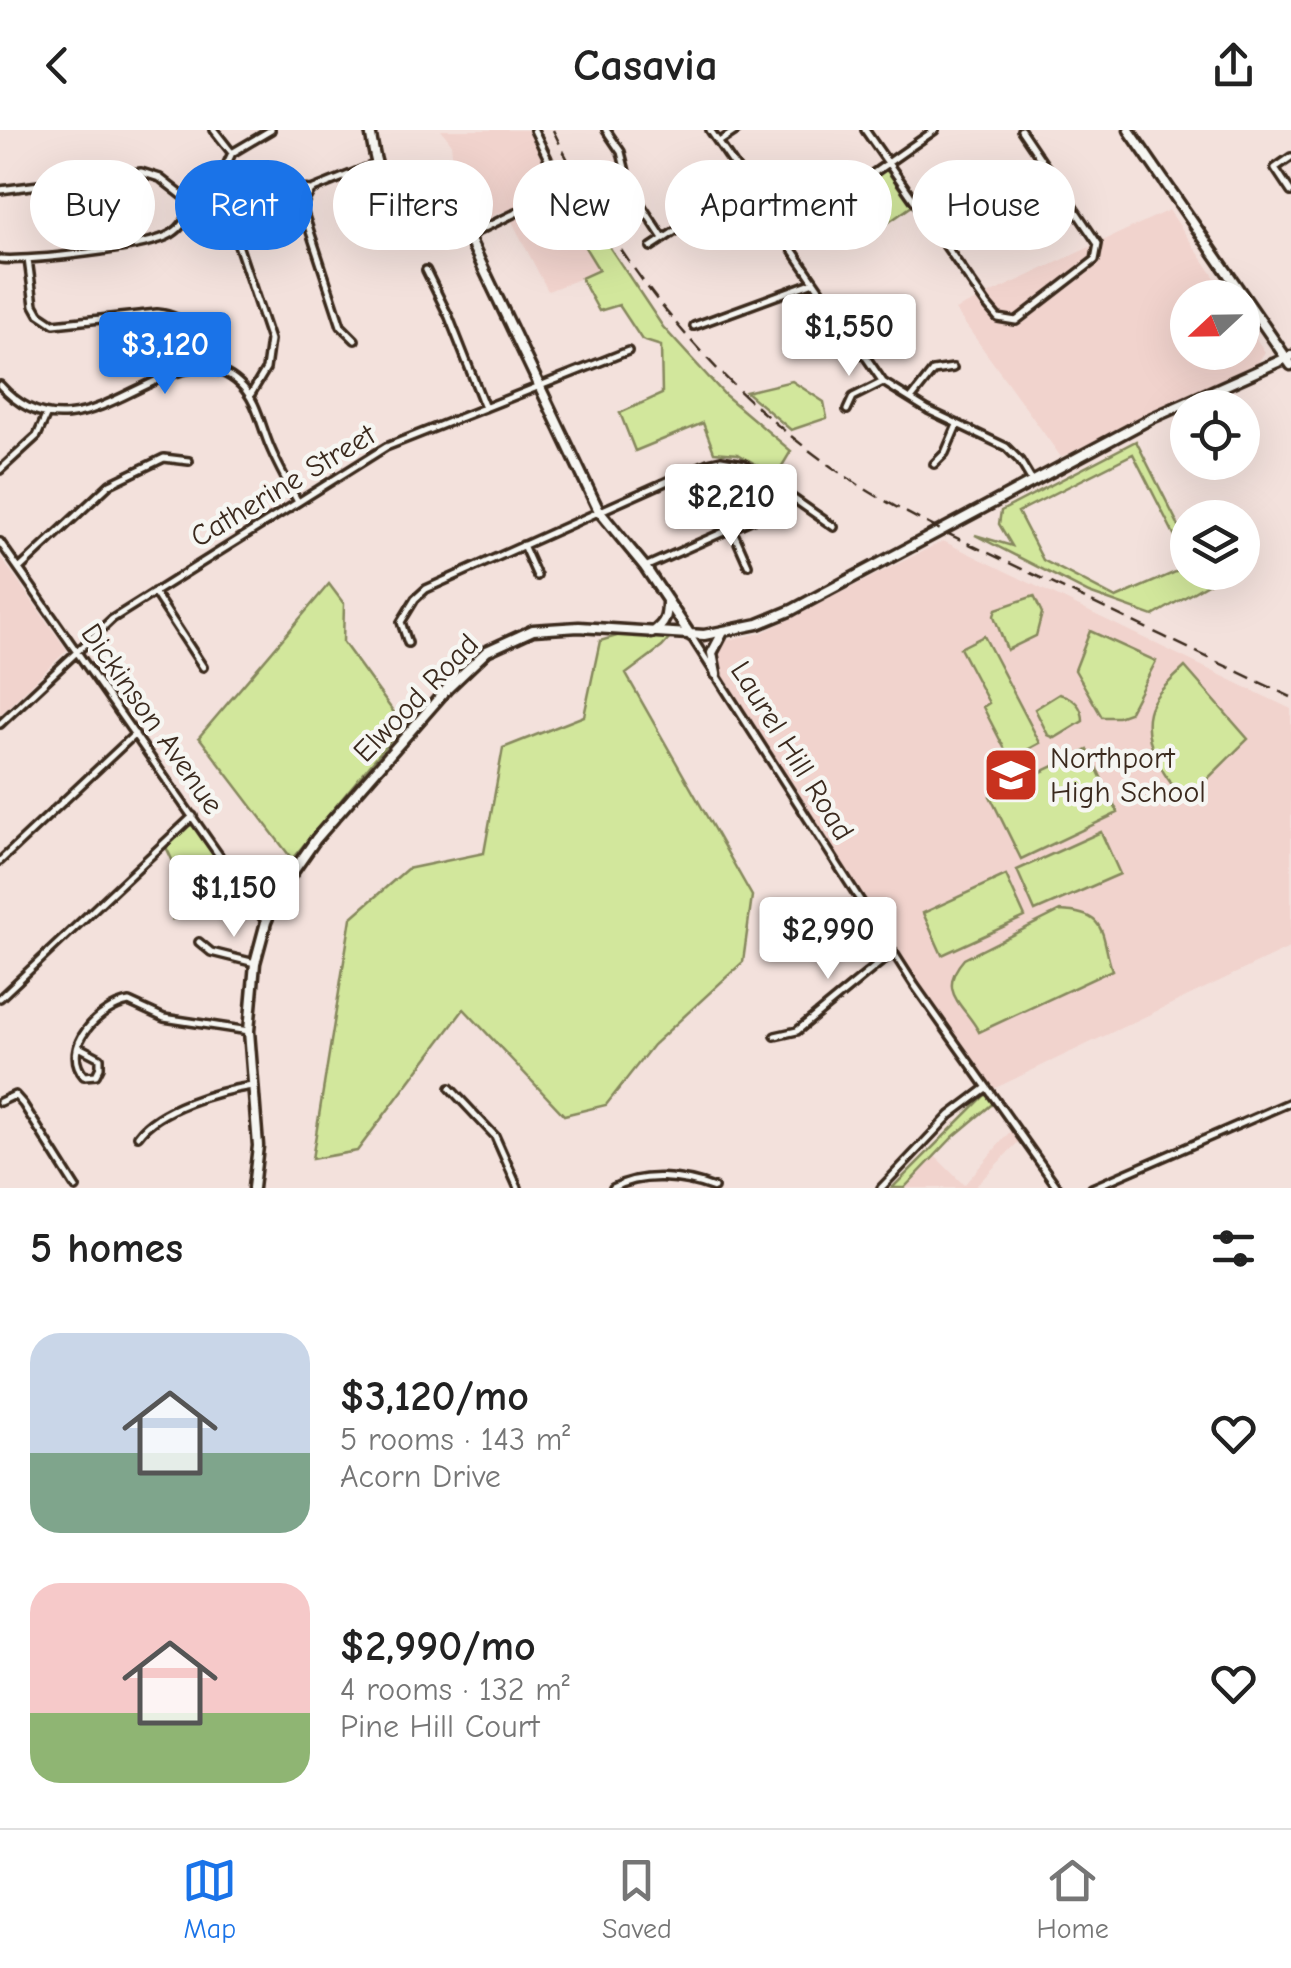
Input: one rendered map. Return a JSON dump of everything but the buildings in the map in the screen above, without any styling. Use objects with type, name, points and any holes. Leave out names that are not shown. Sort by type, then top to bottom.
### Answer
[{"type":"main road","points":[[370,130],[375,160]]},
{"type":"main road","points":[[1129,130],[1290,360]]},
{"type":"main road","points":[[474,250],[599,510],[691,636]]},
{"type":"main road","name":"Elwood Road","points":[[253,1188],[258,1146],[249,1031],[256,963],[266,922],[279,892],[316,839],[447,689],[486,651],[540,628],[579,627],[691,636],[758,624],[792,610],[1152,418],[1290,360]]},
{"type":"main road","points":[[652,633],[668,617],[667,600]]},
{"type":"main road","points":[[716,674],[712,653],[723,632]]},
{"type":"street","points":[[214,130],[232,152]]},
{"type":"street","points":[[228,160],[232,152],[271,130]]},
{"type":"street","points":[[493,224],[564,190],[534,130]]},
{"type":"street","points":[[606,130],[621,152],[630,188],[663,238],[651,247]]},
{"type":"street","points":[[710,130],[730,160]]},
{"type":"street","points":[[718,142],[736,130]]},
{"type":"street","points":[[865,130],[886,160]]},
{"type":"street","points":[[892,160],[936,130]]},
{"type":"street","points":[[892,169],[987,305],[998,318],[1016,320],[1095,260],[1098,244],[1020,130]]},
{"type":"street","points":[[1291,156],[1275,168],[1291,192]]},
{"type":"street","points":[[0,190],[141,172],[160,178],[175,189]]},
{"type":"street","points":[[333,181],[311,190],[302,210],[340,326],[355,340]]},
{"type":"street","points":[[0,259],[28,259],[153,242],[175,230]]},
{"type":"street","points":[[240,250],[270,340],[266,368],[250,395]]},
{"type":"street","points":[[793,250],[883,382],[957,425],[1006,447],[1032,481]]},
{"type":"street","points":[[28,259],[34,305],[46,320],[64,325],[157,312],[172,314],[194,332],[201,366]]},
{"type":"street","points":[[426,270],[450,316],[485,408]]},
{"type":"street","points":[[694,326],[814,282]]},
{"type":"street","name":"Catherine Street","points":[[0,724],[112,619],[386,448],[628,351]]},
{"type":"street","points":[[0,385],[10,396],[46,415],[79,413],[110,404],[183,370],[201,366],[229,376],[250,395],[279,468],[298,502]]},
{"type":"street","points":[[911,399],[933,371],[953,368]]},
{"type":"street","points":[[846,410],[853,397],[883,382]]},
{"type":"street","points":[[0,470],[36,436],[46,415]]},
{"type":"street","points":[[934,464],[945,453],[957,425]]},
{"type":"street","points":[[19,569],[110,484],[164,458],[189,461]]},
{"type":"street","points":[[408,643],[401,622],[415,599],[440,581],[696,466],[721,460],[744,464],[834,526]]},
{"type":"street","points":[[645,568],[732,530],[766,510],[780,489]]},
{"type":"street","points":[[732,530],[748,565]]},
{"type":"street","name":"Dickinson Avenue","points":[[0,542],[266,922]]},
{"type":"street","points":[[523,545],[537,576]]},
{"type":"street","points":[[154,592],[203,666]]},
{"type":"street","name":"Laurel Hill Road","points":[[691,636],[892,952],[1058,1188]]},
{"type":"street","points":[[0,861],[135,734]]},
{"type":"street","points":[[0,998],[193,816]]},
{"type":"street","points":[[200,942],[211,952],[256,963]]},
{"type":"street","points":[[776,1036],[797,1031],[892,952]]},
{"type":"street","points":[[79,1047],[100,1058],[100,1071],[92,1077],[84,1076],[76,1059],[79,1047],[87,1028],[109,1009],[129,1002],[164,1018],[249,1031]]},
{"type":"street","points":[[138,1136],[147,1123],[220,1091],[252,1086]]},
{"type":"street","points":[[450,1088],[495,1136],[518,1188]]},
{"type":"street","points":[[880,1188],[950,1116],[986,1088]]},
{"type":"street","points":[[0,1102],[15,1095],[24,1104],[76,1188]]},
{"type":"street","points":[[1092,1188],[1291,1102]]},
{"type":"street","points":[[613,1188],[639,1178],[714,1188]]},
{"type":"shaded area","points":[[441,130],[531,130],[545,160],[513,160],[513,224],[506,210],[493,216],[493,160],[453,160],[451,143]]},
{"type":"shaded area","points":[[1169,210],[1216,280],[1170,280],[1170,370],[1244,370],[1202,390],[1170,390],[1170,405],[1061,457],[955,310]]},
{"type":"shaded area","points":[[527,250],[586,250],[599,271],[548,291]]},
{"type":"shaded area","name":"Northport High School","points":[[943,541],[1291,709],[1291,947],[989,1091],[718,673],[714,652],[718,642],[761,633]]},
{"type":"shaded area","points":[[0,556],[67,650],[0,715]]},
{"type":"shaded area","points":[[1013,1128],[1021,1139],[974,1188],[904,1188],[935,1156],[964,1185]]},
{"type":"green space","points":[[892,178],[912,206],[892,220]]},
{"type":"green space","points":[[587,250],[611,250],[663,327],[725,395],[791,451],[776,476],[738,454],[714,452],[703,423],[635,451],[620,413],[662,394],[661,346],[642,340],[619,305],[599,311],[581,278],[599,270]]},
{"type":"green space","points":[[792,381],[824,402],[827,418],[791,430],[746,392]]},
{"type":"green space","points":[[1136,441],[1170,508],[1170,527],[1133,454],[1018,512],[1043,560],[1116,598],[1170,574],[1170,590],[1197,590],[1153,616],[1089,593],[975,535],[1012,546],[999,524],[1001,511]]},
{"type":"green space","points":[[329,584],[344,604],[343,642],[403,725],[292,859],[199,737]]},
{"type":"green space","points":[[1034,596],[1042,613],[1036,636],[1007,650],[994,616],[996,609]]},
{"type":"green space","points":[[640,629],[678,629],[662,647],[626,674],[752,896],[743,962],[653,1045],[606,1105],[564,1115],[464,1009],[357,1151],[312,1159],[351,918],[407,869],[484,853],[503,748],[584,716],[600,641]]},
{"type":"green space","points":[[1090,631],[1156,661],[1129,713],[1102,717],[1075,670]]},
{"type":"green space","points":[[984,636],[1040,743],[1010,759],[983,707],[989,703],[960,648]]},
{"type":"green space","points":[[1185,667],[1248,739],[1187,799],[1157,760],[1148,723],[1155,699]]},
{"type":"green space","points":[[1059,694],[1076,703],[1083,721],[1055,738],[1048,735],[1035,709]]},
{"type":"green space","points":[[1088,750],[1118,813],[1021,859],[990,796]]},
{"type":"green space","points":[[193,825],[228,877],[202,908],[173,919],[179,882],[166,847],[184,826]]},
{"type":"green space","points":[[1101,832],[1120,874],[1035,911],[1017,870]]},
{"type":"green space","points":[[1006,875],[1025,917],[942,955],[923,913]]},
{"type":"green space","points":[[1060,911],[1095,921],[1112,970],[979,1032],[952,989],[964,959]]},
{"type":"green space","points":[[989,1091],[996,1101],[953,1137],[904,1188],[892,1188]]},
{"type":"railway","points":[[553,130],[608,230],[675,322],[712,364],[796,440],[842,474],[908,514],[1291,697]]},
{"type":"place","name":"Northport High School","points":[[1011,775]]}]
